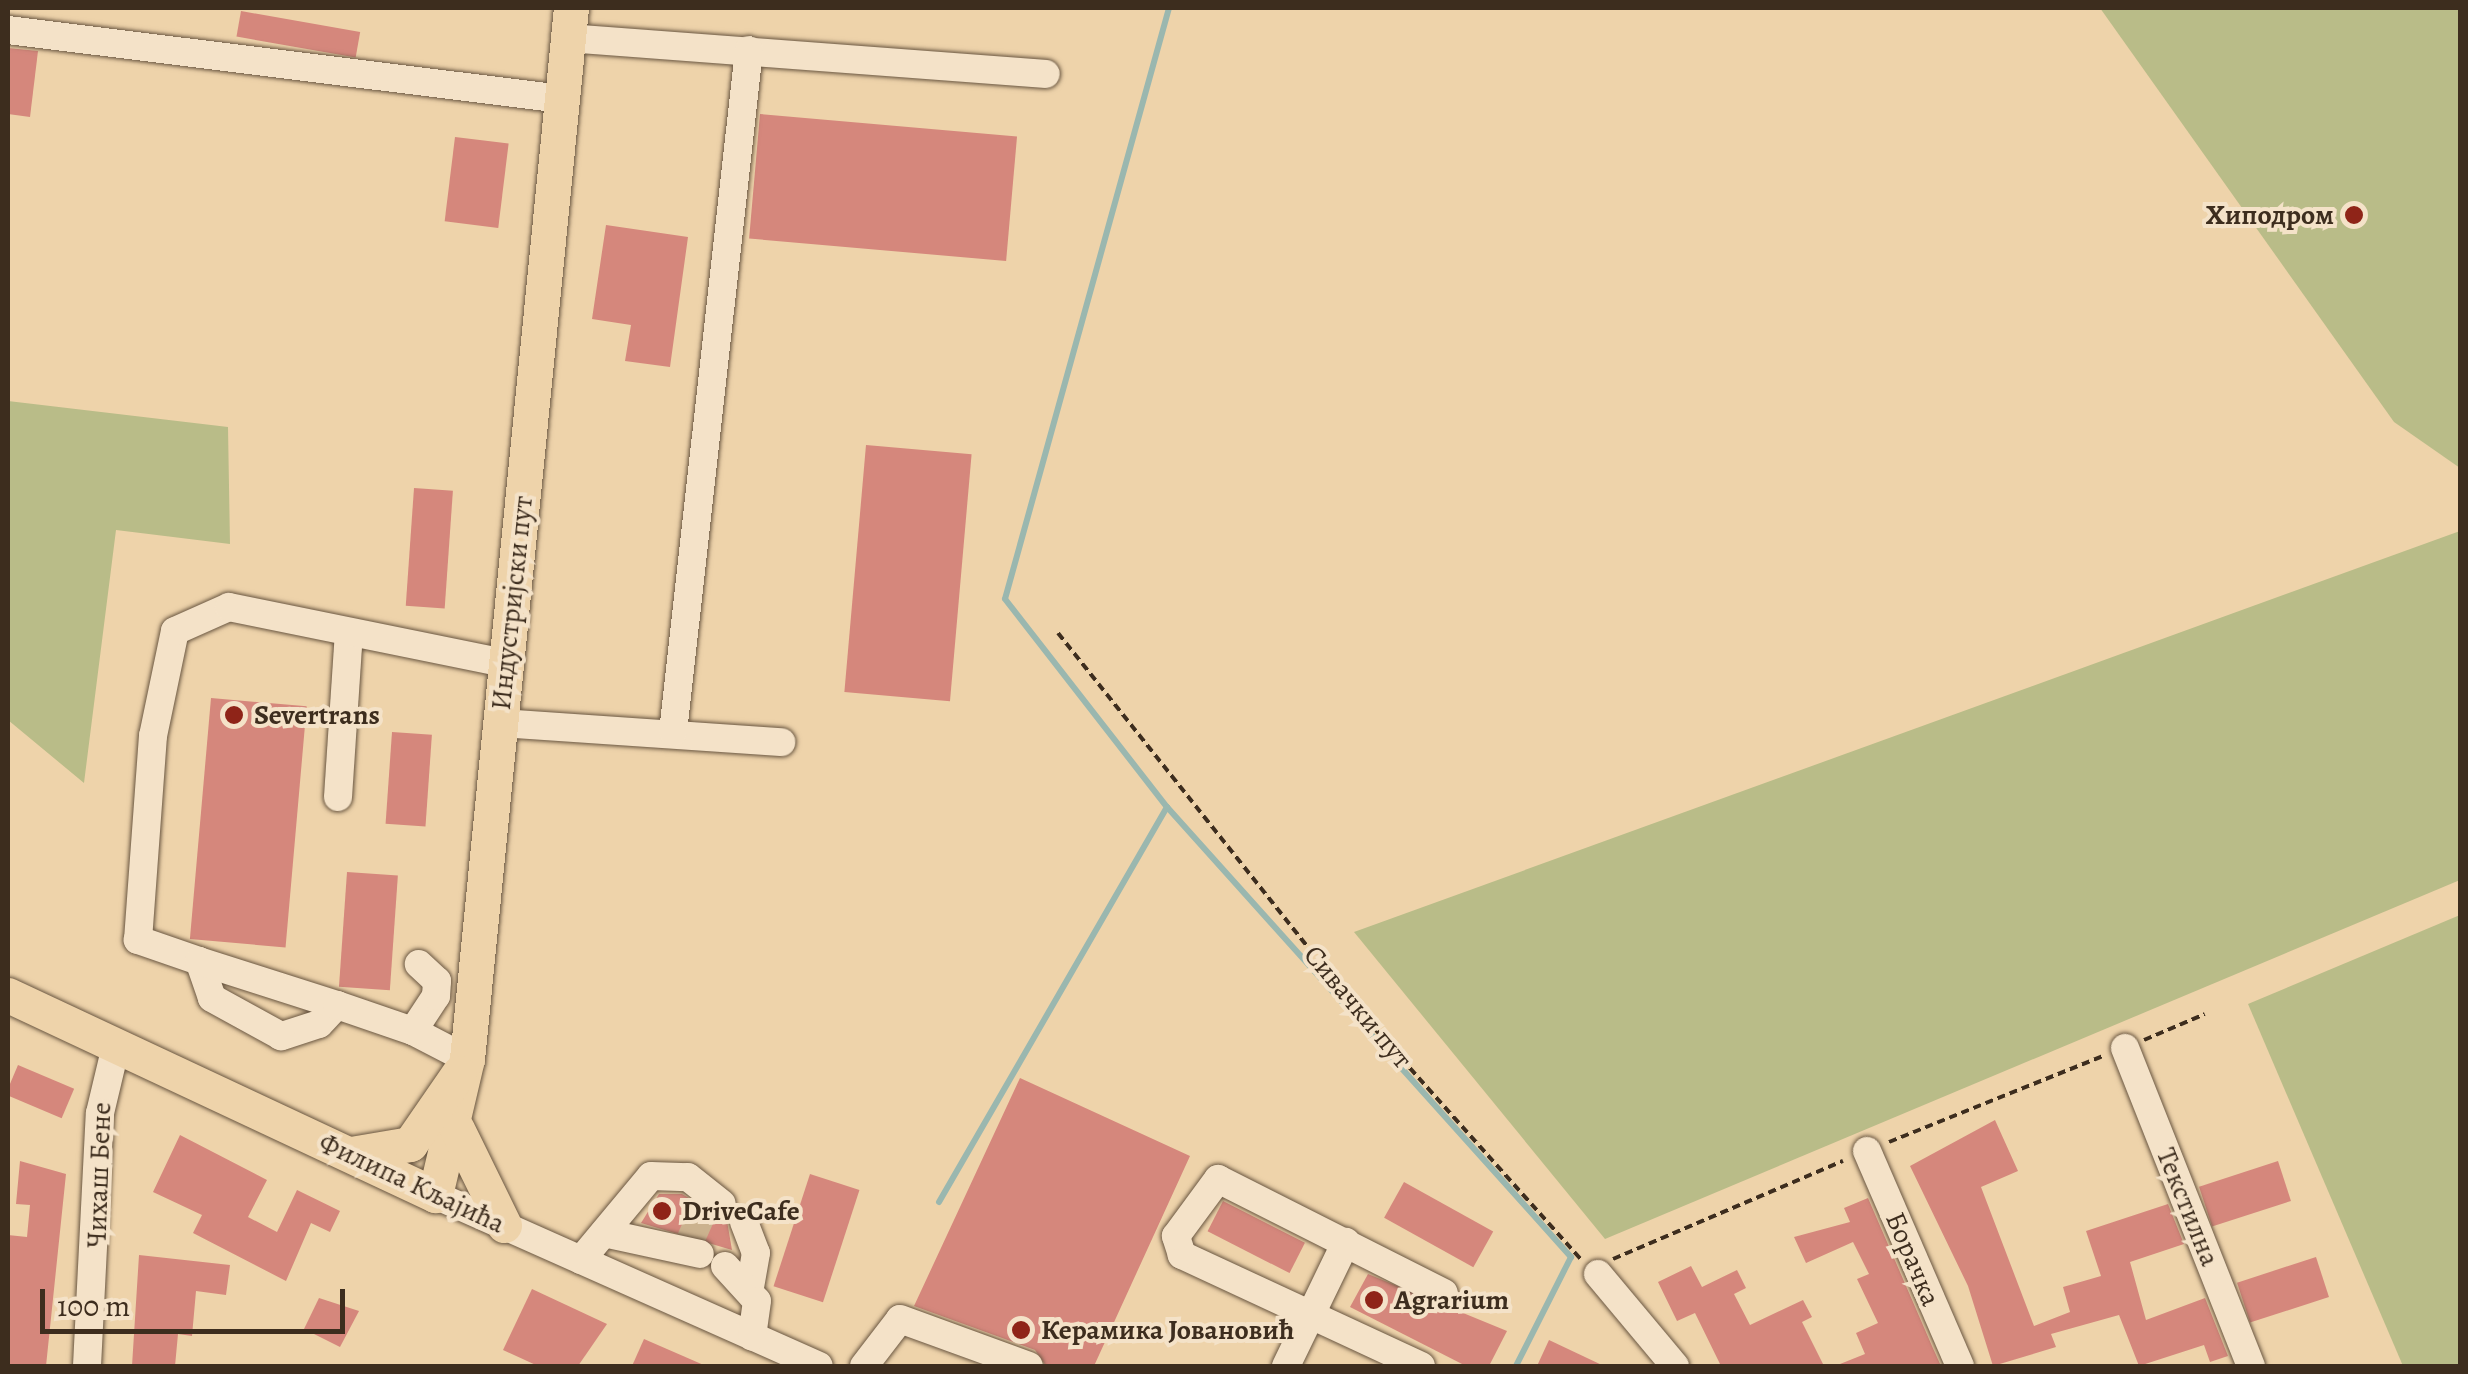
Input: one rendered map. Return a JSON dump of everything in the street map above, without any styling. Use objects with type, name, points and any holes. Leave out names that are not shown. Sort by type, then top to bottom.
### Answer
[{"type":"main road","name":"Индустријски пут","points":[[436,1194],[457,1129],[466,1059],[570,23]]},
{"type":"main road","name":"Филипа Кљајића","points":[[8,995],[436,1194]]},
{"type":"main road","points":[[349,1154],[410,1144],[466,1059]]},
{"type":"main road","points":[[457,1129],[504,1225]]},
{"type":"street","points":[[570,23],[749,50],[1046,74]]},
{"type":"street","points":[[8,30],[562,99]]},
{"type":"street","points":[[674,732],[749,50]]},
{"type":"street","points":[[466,1059],[413,1031],[138,940],[153,736],[176,631],[229,606],[505,663]]},
{"type":"street","points":[[338,798],[349,633]]},
{"type":"street","points":[[500,723],[781,742]]},
{"type":"street","points":[[198,961],[212,998],[282,1036],[319,1024],[337,1005]]},
{"type":"street","points":[[413,1031],[436,996],[437,981],[419,964]]},
{"type":"street","name":"Чихаш Бене","points":[[86,1366],[100,1113],[116,1046]]},
{"type":"street","name":"Текстилна","points":[[2124,1048],[2251,1366]]},
{"type":"street","name":"Борачка","points":[[1867,1151],[1960,1366]]},
{"type":"street","points":[[581,1260],[651,1176],[678,1174],[712,1202]]},
{"type":"street","points":[[1421,1366],[1182,1255],[1176,1236],[1218,1180],[1444,1293]]},
{"type":"street","name":"Филипа Кљајића","points":[[436,1194],[819,1366]]},
{"type":"street","points":[[744,1222],[756,1253],[750,1288],[752,1337]]},
{"type":"street","points":[[604,1232],[701,1253],[750,1288]]},
{"type":"street","points":[[1286,1366],[1346,1242]]},
{"type":"street","points":[[1598,1274],[1675,1366]]},
{"type":"street","points":[[864,1366],[900,1319],[1030,1366]]},
{"type":"path","name":"Сивачки пут","points":[[1058,633],[1358,1010],[1598,1274]]},
{"type":"path","points":[[1598,1274],[1636,1245],[2204,1014]]},
{"type":"green space","name":"Хиподром","points":[[2100,8],[2460,8],[2460,468],[2394,422]]},
{"type":"green space","points":[[8,401],[228,427],[230,544],[116,530],[84,783],[8,720]]},
{"type":"green space","points":[[2460,531],[2460,880],[1605,1239],[1354,932]]},
{"type":"green space","points":[[2460,915],[2460,1366],[2403,1366],[2248,1004]]},
{"type":"building","points":[[241,11],[360,32],[356,58],[236,37]]},
{"type":"building","points":[[8,48],[38,51],[30,117],[8,114]]},
{"type":"building","points":[[760,114],[1017,136],[1006,261],[749,239]]},
{"type":"building","points":[[455,137],[509,144],[498,228],[445,221]]},
{"type":"building","points":[[606,225],[688,237],[670,367],[625,361],[631,325],[592,319]]},
{"type":"building","points":[[866,445],[972,454],[950,701],[844,692]]},
{"type":"building","points":[[414,488],[453,491],[445,608],[406,606]]},
{"type":"building","points":[[211,698],[307,706],[286,947],[190,939]]},
{"type":"building","points":[[392,732],[432,735],[425,827],[386,824]]},
{"type":"building","points":[[347,872],[398,876],[390,990],[339,987]]},
{"type":"building","points":[[18,1065],[74,1089],[62,1118],[8,1096]]},
{"type":"building","points":[[1020,1078],[1190,1156],[1094,1366],[1046,1366],[1035,1350],[914,1306]]},
{"type":"building","points":[[1995,1120],[2018,1171],[1981,1187],[2034,1326],[2070,1312],[2063,1287],[2101,1276],[2086,1231],[2168,1204],[2184,1244],[2130,1262],[2146,1320],[2205,1298],[2228,1356],[2210,1362],[2204,1345],[2139,1366],[2119,1315],[2051,1334],[2056,1347],[1993,1366],[1968,1286],[1910,1166]]},
{"type":"building","points":[[180,1135],[267,1180],[248,1217],[277,1232],[297,1190],[340,1211],[330,1232],[311,1223],[286,1281],[193,1233],[202,1215],[153,1192]]},
{"type":"building","points":[[20,1161],[66,1174],[46,1366],[8,1366],[8,1235],[27,1237],[30,1205],[16,1204]]},
{"type":"building","points":[[2278,1161],[2291,1201],[2212,1227],[2199,1187]]},
{"type":"building","points":[[810,1174],[859,1190],[823,1302],[774,1286]]},
{"type":"building","points":[[1404,1182],[1493,1231],[1473,1267],[1384,1218]]},
{"type":"building","points":[[659,1194],[682,1194],[727,1221],[732,1250],[641,1223]]},
{"type":"building","points":[[1868,1198],[1941,1366],[1835,1366],[1865,1354],[1856,1333],[1878,1323],[1857,1279],[1869,1274],[1853,1242],[1806,1263],[1794,1237],[1850,1222],[1844,1208]]},
{"type":"building","points":[[1223,1201],[1305,1243],[1290,1273],[1208,1231]]},
{"type":"building","points":[[139,1255],[230,1265],[226,1295],[196,1291],[192,1336],[178,1334],[175,1366],[132,1366]]},
{"type":"building","points":[[2316,1257],[2329,1297],[2250,1323],[2237,1283]]},
{"type":"building","points":[[1691,1266],[1702,1287],[1737,1270],[1746,1288],[1734,1294],[1750,1325],[1803,1300],[1812,1317],[1802,1322],[1824,1366],[1721,1366],[1695,1313],[1677,1321],[1658,1282]]},
{"type":"building","points":[[1368,1274],[1507,1331],[1489,1366],[1466,1366],[1350,1307]]},
{"type":"building","points":[[532,1289],[607,1324],[578,1366],[538,1366],[503,1350]]},
{"type":"building","points":[[319,1298],[359,1311],[340,1347],[304,1329]]},
{"type":"building","points":[[644,1339],[706,1366],[632,1366]]},
{"type":"building","points":[[1549,1340],[1604,1366],[1537,1366]]},
{"type":"waterway","points":[[1169,8],[1005,599],[1167,807],[1571,1257],[1516,1366]]},
{"type":"waterway","points":[[939,1202],[1167,807]]},
{"type":"tunnel","points":[[689,1243],[704,1209]]},
{"type":"place","name":"Хиподром","points":[[2354,215]]},
{"type":"place","name":"Severtrans","points":[[234,715]]},
{"type":"place","name":"DriveCafe","points":[[662,1211]]},
{"type":"place","name":"Agrarium","points":[[1374,1300]]},
{"type":"place","name":"Керамика Јовановић","points":[[1021,1330]]}]
